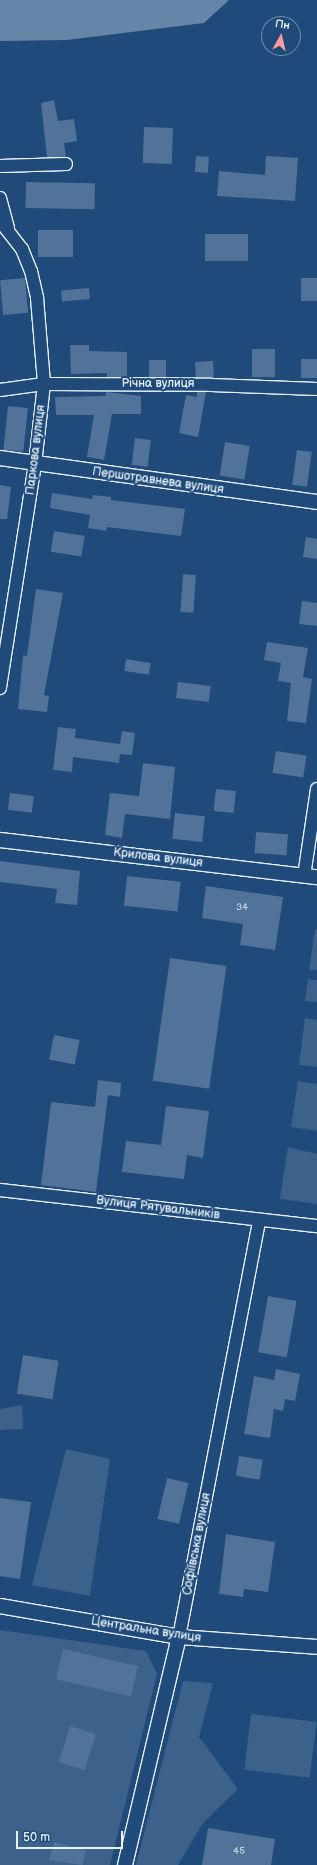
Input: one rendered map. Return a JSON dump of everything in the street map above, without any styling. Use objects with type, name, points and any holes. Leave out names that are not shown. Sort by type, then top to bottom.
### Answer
[{"type":"street","points":[[0,166],[66,164]]},
{"type":"street","points":[[0,198],[4,225]]},
{"type":"street","name":"Паркова вулиця","points":[[0,688],[35,464],[44,384],[36,298],[31,271],[22,249],[4,225]]},
{"type":"street","name":"Річна вулиця","points":[[0,390],[44,384],[211,385],[317,389]]},
{"type":"street","name":"Першотравнева вулиця","points":[[0,458],[317,502]]},
{"type":"street","points":[[311,876],[317,789]]},
{"type":"street","name":"Крилова вулиця","points":[[0,840],[311,876]]},
{"type":"street","name":"Вулиця Рятувальників","points":[[0,1190],[317,1226]]},
{"type":"street","name":"Софіївська вулиця","points":[[125,1865],[180,1637],[259,1220]]},
{"type":"street","name":"Центральна вулиця","points":[[0,1606],[180,1637],[317,1647]]},
{"type":"shaded area","points":[[0,0],[229,0],[204,23],[67,40],[0,41]]},
{"type":"shaded area","points":[[315,929],[317,930],[317,970],[309,970]]},
{"type":"shaded area","points":[[308,979],[317,980],[317,1002],[305,1001]]},
{"type":"shaded area","points":[[305,1018],[317,1020],[317,1067],[299,1065]]},
{"type":"shaded area","points":[[298,1081],[317,1084],[317,1131],[291,1127]]},
{"type":"shaded area","points":[[288,1147],[317,1154],[317,1204],[280,1199]]},
{"type":"shaded area","points":[[22,1405],[23,1429],[0,1430],[0,1409]]},
{"type":"shaded area","points":[[66,1449],[110,1459],[90,1596],[32,1585]]},
{"type":"shaded area","points":[[0,1630],[146,1651],[157,1674],[110,1865],[0,1865]]},
{"type":"shaded area","points":[[183,1681],[213,1683],[199,1737],[238,1789],[203,1823],[178,1865],[136,1865]]},
{"type":"shaded area","points":[[251,1714],[317,1722],[310,1778],[244,1770]]},
{"type":"building","points":[[54,100],[58,121],[74,119],[77,141],[64,143],[66,157],[47,157],[41,103]]},
{"type":"building","points":[[144,127],[173,128],[172,164],[143,163]]},
{"type":"building","points":[[196,156],[209,157],[208,173],[195,172]]},
{"type":"building","points":[[266,156],[298,158],[295,201],[217,196],[219,171],[265,175]]},
{"type":"building","points":[[26,182],[95,183],[95,209],[26,208]]},
{"type":"building","points":[[38,230],[73,230],[73,257],[38,257]]},
{"type":"building","points":[[205,234],[248,234],[248,261],[205,261]]},
{"type":"building","points":[[25,278],[28,313],[3,315],[0,280]]},
{"type":"building","points":[[301,278],[317,278],[317,301],[301,301]]},
{"type":"building","points":[[89,288],[90,299],[62,301],[61,290]]},
{"type":"building","points":[[70,345],[89,345],[89,351],[127,352],[127,377],[107,377],[107,373],[71,374]]},
{"type":"building","points":[[252,349],[275,349],[275,377],[252,377]]},
{"type":"building","points":[[301,359],[317,359],[317,378],[301,378]]},
{"type":"building","points":[[149,360],[166,360],[166,377],[149,377]]},
{"type":"building","points":[[213,361],[214,378],[196,379],[195,362]]},
{"type":"building","points":[[106,392],[141,396],[141,414],[112,414],[104,460],[87,457],[94,415],[56,415],[55,397],[106,396]]},
{"type":"building","points":[[197,392],[206,392],[198,437],[179,433],[186,395],[197,397]]},
{"type":"building","points":[[8,406],[28,408],[23,452],[3,450]]},
{"type":"building","points":[[135,438],[151,440],[148,467],[132,465]]},
{"type":"building","points":[[225,442],[250,446],[244,479],[220,476]]},
{"type":"building","points":[[297,450],[312,452],[307,487],[292,485]]},
{"type":"building","points":[[0,485],[11,487],[7,519],[0,519]]},
{"type":"building","points":[[52,493],[92,499],[93,495],[111,497],[111,500],[185,509],[181,536],[107,527],[106,531],[88,528],[90,515],[50,508]]},
{"type":"building","points":[[54,531],[85,536],[81,557],[51,552]]},
{"type":"building","points":[[306,537],[317,539],[317,559],[303,557]]},
{"type":"building","points":[[183,574],[196,575],[193,613],[180,612]]},
{"type":"building","points":[[36,589],[63,593],[44,695],[49,696],[47,712],[18,709],[23,655],[27,656]]},
{"type":"building","points":[[302,601],[317,603],[317,626],[299,624]]},
{"type":"building","points":[[267,642],[308,648],[303,677],[312,679],[306,723],[287,721],[291,683],[278,681],[281,663],[264,660]]},
{"type":"building","points":[[126,659],[151,663],[149,675],[124,671]]},
{"type":"building","points":[[178,682],[211,686],[209,702],[176,698]]},
{"type":"building","points":[[58,727],[76,729],[75,738],[120,744],[122,731],[135,733],[132,755],[120,754],[119,763],[73,757],[72,772],[53,770]]},
{"type":"building","points":[[276,751],[307,756],[303,778],[273,773]]},
{"type":"building","points":[[143,763],[175,767],[170,819],[125,814],[122,838],[105,835],[110,793],[139,796]]},
{"type":"building","points":[[216,789],[236,791],[234,813],[214,811]]},
{"type":"building","points":[[10,793],[34,796],[32,813],[8,810]]},
{"type":"building","points":[[175,813],[205,816],[202,842],[172,839]]},
{"type":"building","points":[[256,832],[288,834],[286,855],[255,853]]},
{"type":"building","points":[[0,861],[80,871],[77,905],[55,903],[57,889],[0,882]]},
{"type":"building","points":[[127,876],[181,882],[178,911],[124,906]]},
{"type":"building","points":[[206,886],[283,897],[275,950],[240,945],[243,924],[202,918]]},
{"type":"building","points":[[170,958],[226,966],[209,1089],[153,1081]]},
{"type":"building","points":[[54,1035],[80,1040],[75,1065],[49,1060]]},
{"type":"building","points":[[98,1080],[121,1083],[120,1097],[108,1095],[96,1192],[41,1185],[51,1102],[95,1107]]},
{"type":"building","points":[[166,1106],[209,1111],[203,1158],[187,1155],[184,1179],[122,1172],[126,1141],[161,1145]]},
{"type":"building","points":[[268,1296],[297,1301],[287,1357],[258,1352]]},
{"type":"building","points":[[23,1355],[59,1361],[52,1399],[17,1394]]},
{"type":"building","points":[[276,1369],[300,1374],[295,1401],[285,1399],[283,1411],[274,1409],[270,1438],[244,1434],[254,1376],[274,1380]]},
{"type":"building","points":[[239,1456],[263,1460],[260,1480],[236,1476]]},
{"type":"building","points":[[167,1478],[188,1483],[179,1524],[158,1519]]},
{"type":"building","points":[[0,1498],[31,1502],[20,1579],[0,1576]]},
{"type":"building","points":[[226,1534],[275,1542],[268,1592],[244,1589],[243,1597],[219,1594]]},
{"type":"building","points":[[63,1649],[138,1666],[131,1697],[56,1679]]},
{"type":"building","points":[[70,1726],[96,1734],[85,1770],[59,1762]]},
{"type":"building","points":[[208,1828],[275,1839],[271,1865],[202,1865]]},
{"type":"building","points":[[54,1842],[86,1850],[82,1865],[49,1860]]}]
